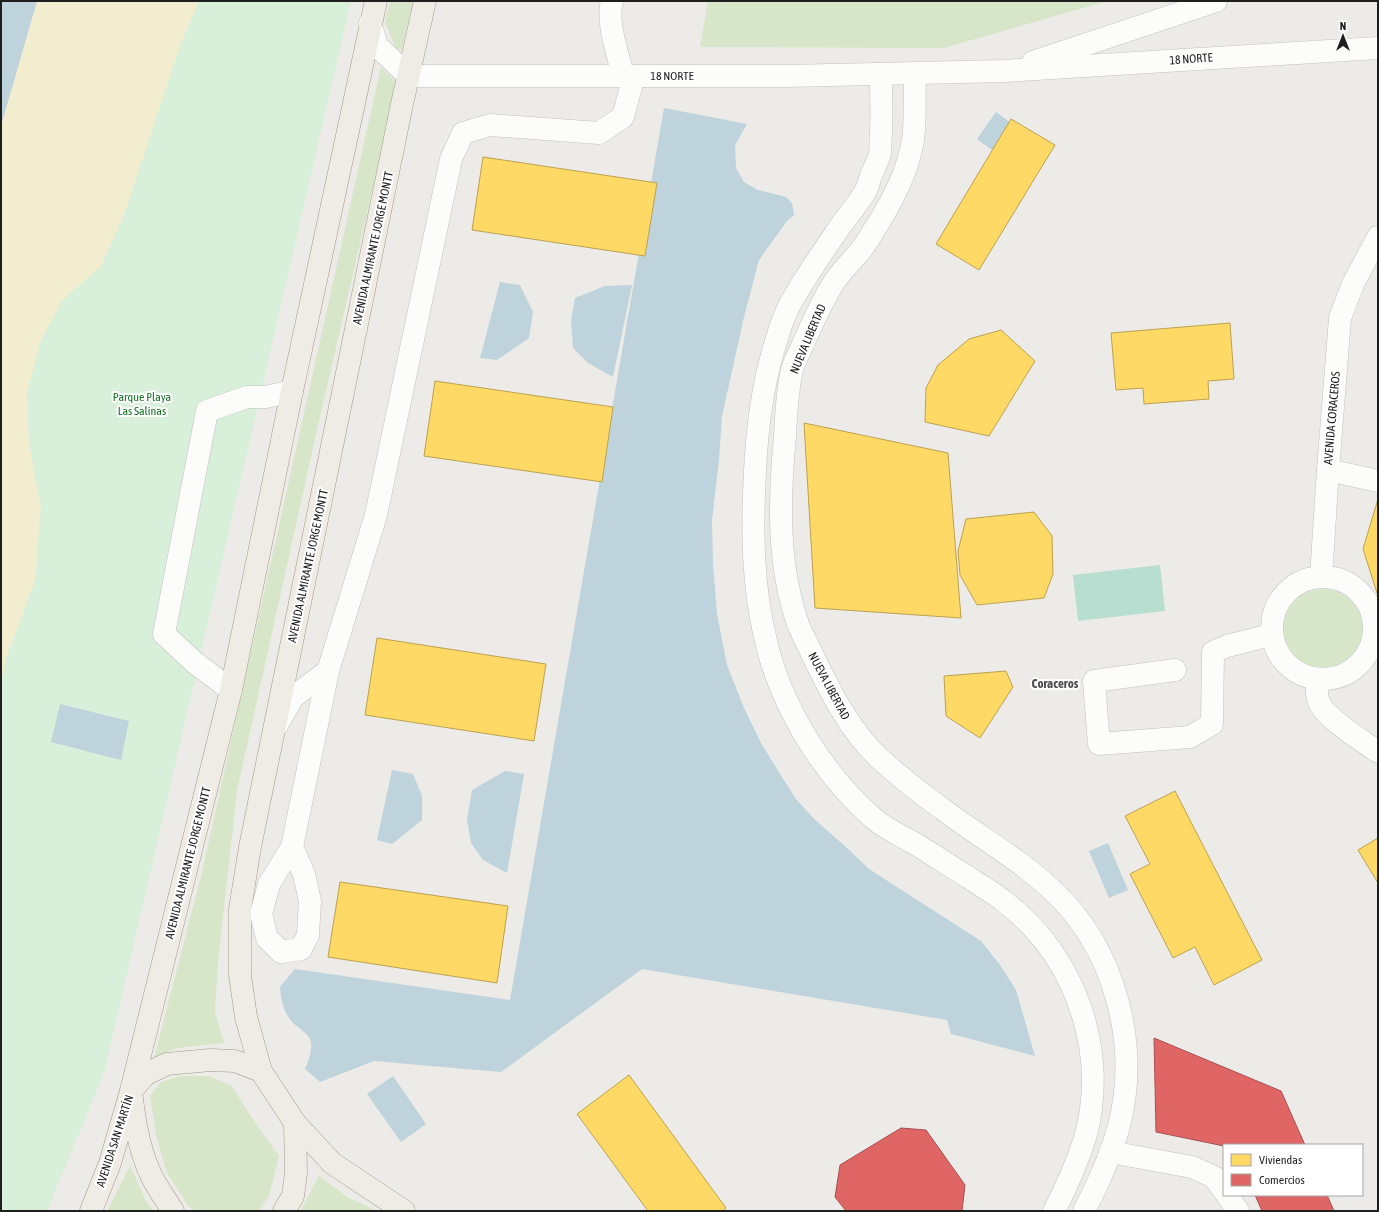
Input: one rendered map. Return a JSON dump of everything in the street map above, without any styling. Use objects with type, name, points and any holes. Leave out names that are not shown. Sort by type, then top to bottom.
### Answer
[{"type":"main road","name":"AVENIDA ALMIRANTE JORGE MONTT","points":[[131,1092],[231,690],[292,391],[370,23],[376,1]]},
{"type":"main road","name":"AVENIDA ALMIRANTE JORGE MONTT","points":[[404,1211],[332,1163],[295,1123],[260,1071],[246,1017],[240,975],[240,909],[250,847],[273,731],[408,76],[425,1]]},
{"type":"main road","name":"AVENIDA SAN MARTÍN","points":[[91,1211],[110,1163],[131,1092],[146,1074],[167,1064],[210,1060],[235,1061],[260,1071]]},
{"type":"main road","points":[[131,1092],[134,1119],[141,1146],[152,1177],[173,1211]]},
{"type":"main road","points":[[284,1211],[293,1196],[296,1173],[295,1123]]},
{"type":"street","points":[[292,847],[328,671],[376,515],[451,159],[463,133],[490,125],[599,133],[622,118],[628,75],[612,32],[612,1]]},
{"type":"street","name":"18 NORTE","points":[[1004,71],[1216,1]]},
{"type":"street","points":[[370,23],[377,46],[408,76]]},
{"type":"street","name":"18 NORTE","points":[[408,76],[787,76],[915,74],[1004,71],[1378,48]]},
{"type":"street","points":[[881,74],[880,154],[865,190],[792,300],[779,330],[766,377],[757,437],[753,520],[754,563],[758,600],[766,643],[782,692],[811,745],[844,789],[876,821],[980,885],[1022,916],[1043,938],[1060,963],[1074,990],[1084,1018],[1090,1047],[1093,1078],[1091,1108],[1085,1137],[1078,1158],[1054,1211]]},
{"type":"street","name":"NUEVA LIBERTAD","points":[[915,74],[914,138],[906,172],[891,203],[864,246],[834,282],[813,321],[792,369],[786,413],[782,473],[780,524],[784,570],[799,625],[821,672],[849,724],[878,757],[908,783],[940,808],[1035,874],[1073,913],[1089,935],[1102,959],[1112,984],[1120,1012],[1125,1040],[1126,1068],[1124,1097],[1119,1125],[1110,1152],[1084,1211]]},
{"type":"street","name":"AVENIDA CORACEROS","points":[[1321,577],[1340,318],[1353,284],[1374,253]]},
{"type":"street","points":[[231,690],[194,662],[164,634],[207,411],[247,397],[266,397],[292,391]]},
{"type":"street","points":[[1328,470],[1378,481]]},
{"type":"street","points":[[1321,577],[1335,578],[1360,592],[1368,603],[1373,616],[1375,630],[1372,644],[1366,657],[1357,668],[1345,675],[1331,680],[1317,680],[1300,675],[1286,666],[1276,652],[1271,635],[1272,618],[1278,602],[1289,589],[1304,580],[1321,577]]},
{"type":"street","points":[[1175,670],[1094,681],[1099,744],[1190,737],[1212,724],[1212,652],[1227,646],[1271,635]]},
{"type":"street","points":[[273,731],[293,697],[328,671]]},
{"type":"street","points":[[1317,680],[1318,700],[1323,710],[1330,718],[1378,752]]},
{"type":"street","points":[[1110,1152],[1192,1167],[1214,1177],[1223,1190]]},
{"type":"street","points":[[1228,1196],[1238,1211]]},
{"type":"green space","name":"Parque Playa Las Salinas","points":[[199,1],[351,1],[104,1073],[47,1211],[1,1211],[1,680],[7,656],[35,581],[41,508],[29,443],[27,394],[40,342],[62,301],[101,266],[123,218],[180,46]]},
{"type":"green space","points":[[390,1],[413,1],[402,49],[396,49],[385,22]]},
{"type":"green space","points":[[708,1],[1107,1],[944,48],[700,47]]},
{"type":"green space","points":[[381,67],[397,83],[317,430],[237,791],[218,961],[215,1012],[224,1043],[177,1048],[154,1058],[202,872]]},
{"type":"green space","points":[[1160,565],[1165,611],[1078,621],[1073,575]]},
{"type":"green space","points":[[1323,589],[1338,592],[1351,601],[1360,614],[1363,629],[1360,644],[1351,657],[1338,666],[1323,669],[1308,666],[1295,657],[1286,644],[1283,629],[1286,614],[1295,601],[1308,592]]},
{"type":"green space","points":[[180,1076],[209,1076],[232,1086],[279,1156],[269,1196],[258,1211],[194,1211],[188,1206],[166,1171],[156,1135],[150,1096],[161,1082]]},
{"type":"green space","points":[[130,1166],[147,1203],[154,1211],[107,1211]]},
{"type":"green space","points":[[319,1176],[349,1198],[377,1211],[300,1211]]},
{"type":"sand","points":[[37,1],[199,1],[180,46],[123,218],[101,266],[62,301],[27,394],[29,443],[41,508],[35,581],[7,656],[1,680],[1,126]]},
{"type":"water","points":[[1,1],[37,1],[1,126]]},
{"type":"water","points":[[664,108],[747,124],[735,145],[736,168],[744,182],[758,190],[786,197],[792,203],[794,215],[787,221],[759,260],[744,317],[722,416],[719,460],[712,520],[713,564],[717,614],[727,665],[744,708],[761,743],[796,799],[814,819],[869,869],[981,941],[1000,965],[1016,990],[1035,1056],[951,1034],[947,1020],[642,969],[501,1072],[374,1061],[320,1082],[305,1069],[311,1052],[310,1040],[308,1036],[289,1018],[282,1001],[280,987],[295,969],[510,1000]]},
{"type":"water","points":[[996,112],[1011,123],[992,150],[977,139]]},
{"type":"water","points":[[500,282],[520,285],[533,312],[529,338],[497,360],[480,358]]},
{"type":"water","points":[[632,285],[613,377],[588,363],[573,348],[571,320],[575,298],[605,286]]},
{"type":"water","points":[[60,704],[129,721],[121,760],[51,742]]},
{"type":"water","points":[[392,770],[413,774],[422,796],[422,820],[392,844],[377,840]]},
{"type":"water","points":[[505,771],[524,774],[507,873],[483,860],[471,843],[467,819],[472,790]]},
{"type":"water","points":[[1108,843],[1128,890],[1109,898],[1089,851]]},
{"type":"water","points":[[393,1076],[426,1124],[401,1142],[367,1094]]},
{"type":"building: Viviendas","points":[[1011,119],[1055,145],[979,270],[936,244]]},
{"type":"building: Viviendas","points":[[483,157],[657,183],[645,256],[472,230]]},
{"type":"building: Viviendas","points":[[1230,323],[1234,379],[1208,381],[1209,399],[1144,404],[1143,388],[1116,390],[1111,333]]},
{"type":"building: Viviendas","points":[[1001,330],[1035,361],[989,436],[925,422],[926,388],[938,365],[969,339]]},
{"type":"building: Viviendas","points":[[435,381],[613,407],[602,482],[424,456]]},
{"type":"building: Viviendas","points":[[804,423],[948,453],[961,618],[815,608]]},
{"type":"building: Viviendas","points":[[1378,499],[1378,596],[1363,549]]},
{"type":"building: Viviendas","points":[[1034,512],[1052,536],[1053,574],[1044,598],[977,605],[960,575],[958,551],[966,519]]},
{"type":"building: Viviendas","points":[[377,638],[546,664],[534,741],[365,715]]},
{"type":"building: Viviendas","points":[[1006,671],[1013,687],[980,738],[946,716],[944,676]]},
{"type":"building: Viviendas","points":[[1175,791],[1262,960],[1214,985],[1195,947],[1173,958],[1130,874],[1150,864],[1125,816]]},
{"type":"building: Viviendas","points":[[1378,838],[1378,883],[1358,850]]},
{"type":"building: Viviendas","points":[[340,882],[508,906],[497,983],[328,957]]},
{"type":"building: Viviendas","points":[[629,1075],[726,1208],[722,1211],[648,1211],[577,1114]]},
{"type":"building: Comercios","points":[[1154,1038],[1281,1091],[1305,1144],[1223,1144],[1223,1146],[1156,1132]]},
{"type":"building: Comercios","points":[[901,1128],[926,1130],[965,1185],[962,1211],[846,1211],[835,1197],[840,1165]]},
{"type":"building: Comercios","points":[[1255,1196],[1327,1196],[1334,1211],[1262,1211]]},
{"type":"district","name":"Coraceros","points":[[1055,683]]}]
